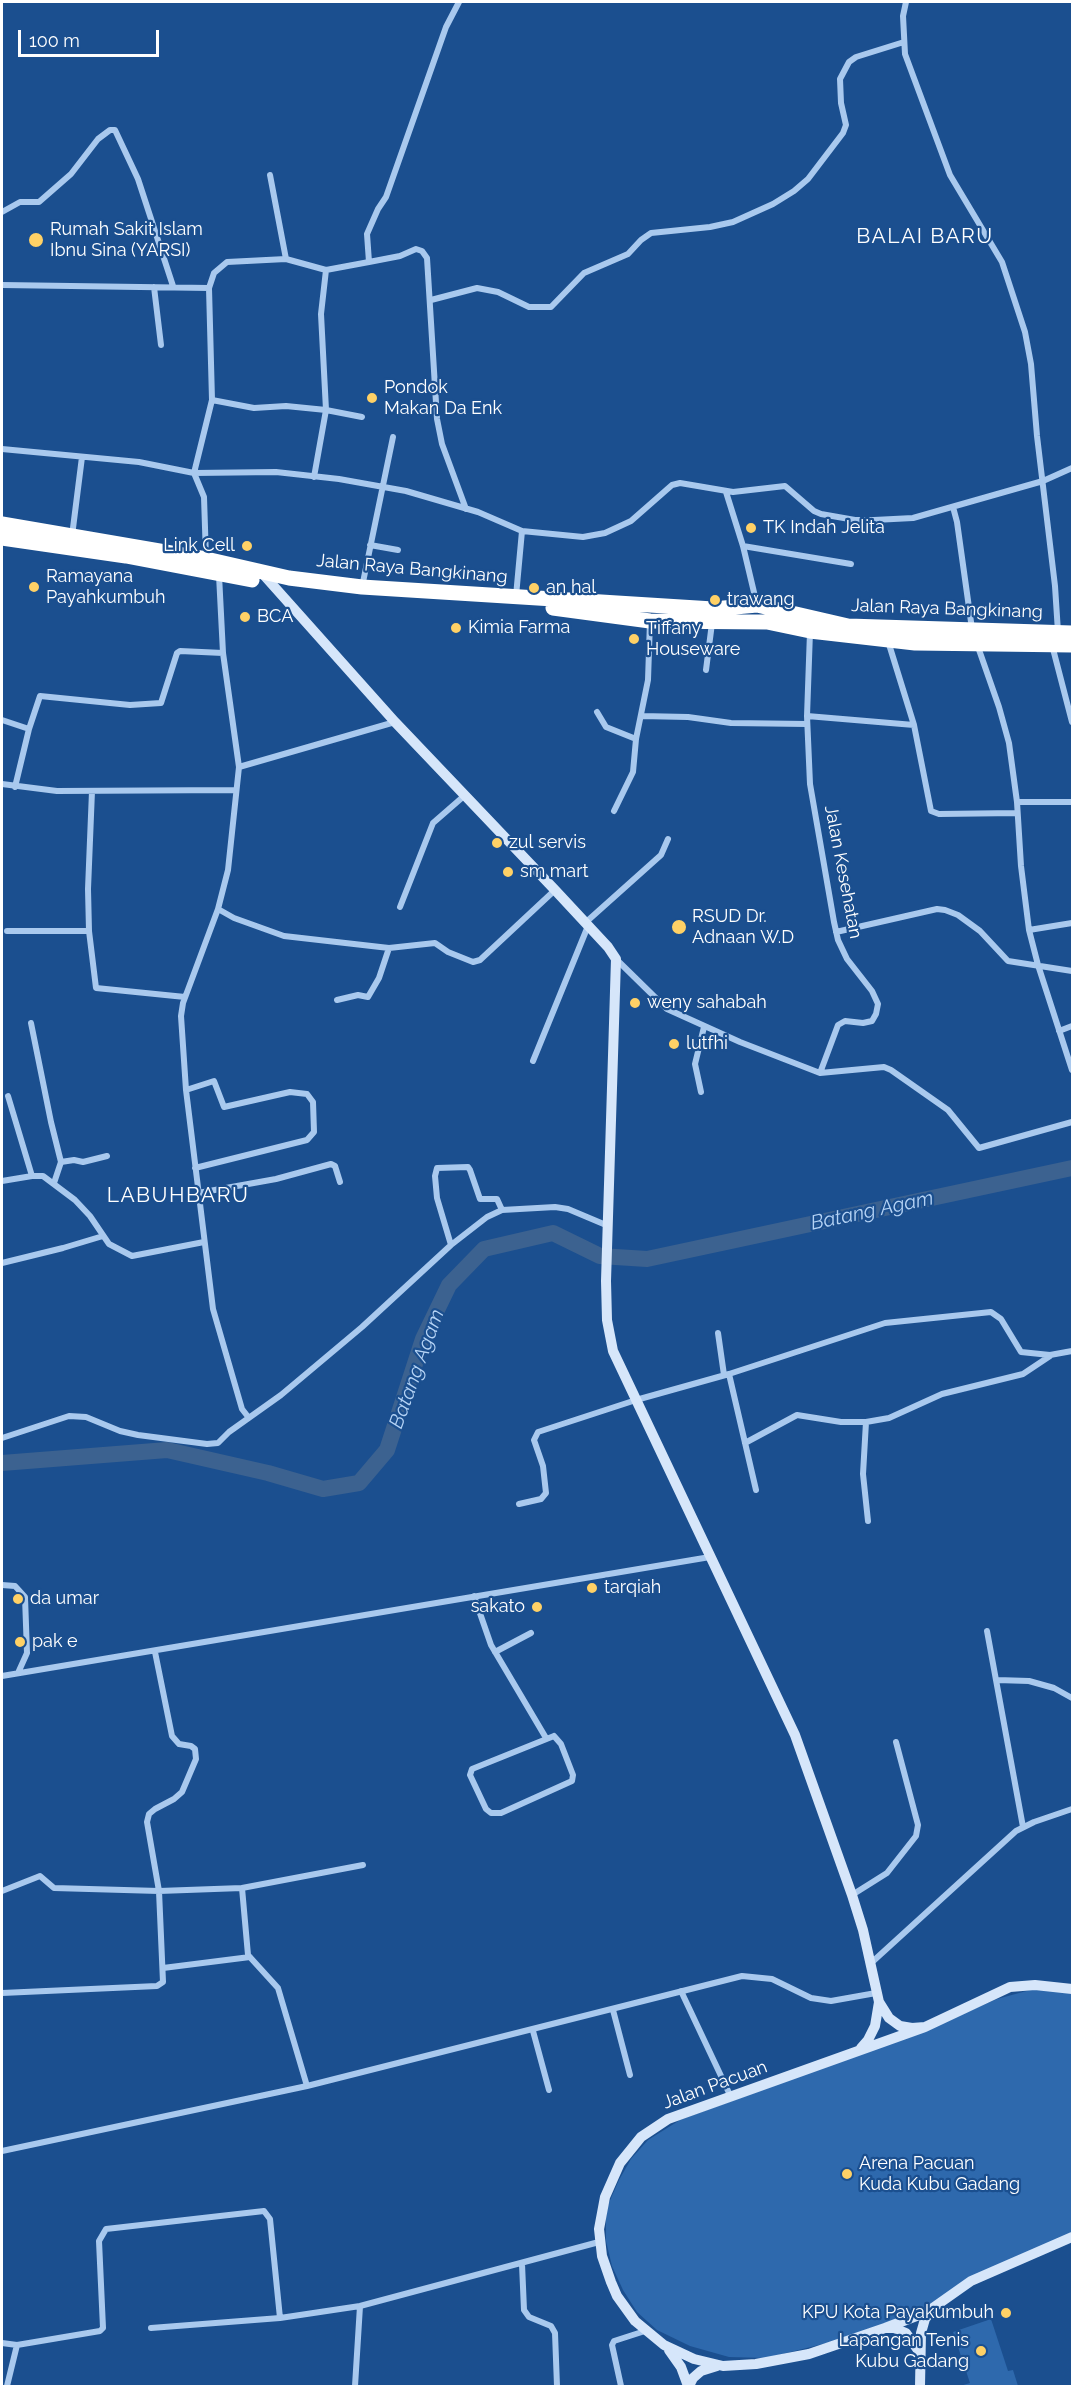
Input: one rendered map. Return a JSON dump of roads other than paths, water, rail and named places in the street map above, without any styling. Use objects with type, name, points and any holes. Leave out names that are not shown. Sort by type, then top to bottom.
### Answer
[{"type":"highway","name":"Jalan Raya Bangkinang","points":[[2,524],[72,536],[219,574],[516,598],[650,621],[712,615],[757,605],[848,626],[915,636],[1061,637],[1072,645]]},
{"type":"highway","name":"Jalan Raya Bangkinang","points":[[2,538],[206,559],[266,578],[503,606],[549,603],[712,615],[888,641],[915,636]]},
{"type":"street","points":[[369,262],[368,234],[378,209],[386,197],[446,27],[459,2]]},
{"type":"street","points":[[906,2],[903,16],[905,54],[950,175],[1002,262],[1025,332],[1031,364],[1072,722]]},
{"type":"street","points":[[431,300],[477,288],[498,292],[530,307],[550,307],[584,273],[628,254],[651,233],[710,227],[733,222],[773,204],[808,179],[843,133],[846,124],[841,102],[840,79],[849,62],[856,57],[904,42]]},
{"type":"street","points":[[2,212],[20,201],[39,202],[71,174],[99,140],[110,130],[115,130],[138,179],[172,286]]},
{"type":"street","points":[[270,175],[286,259]]},
{"type":"street","points":[[206,559],[204,497],[194,473],[212,400],[209,288],[214,273],[227,262],[286,259],[326,270],[400,256],[416,249],[422,251],[427,258],[440,436],[451,473],[466,509]]},
{"type":"street","points":[[314,477],[326,410],[321,314],[326,270]]},
{"type":"street","points":[[2,285],[209,288]]},
{"type":"street","points":[[154,287],[161,345]]},
{"type":"street","points":[[212,400],[254,408],[286,406],[362,417]]},
{"type":"street","points":[[362,587],[393,437]]},
{"type":"street","points":[[2,449],[139,462],[194,473],[276,472],[382,487],[406,491],[466,509],[522,531],[584,537],[605,533],[631,521],[672,485],[680,483],[726,492],[785,486],[814,511],[829,517],[855,520],[913,518],[1043,481],[1072,468]]},
{"type":"street","points":[[72,536],[82,457]]},
{"type":"street","points":[[726,492],[743,546],[757,605]]},
{"type":"street","points":[[952,507],[957,522],[974,637],[1008,740],[1017,802],[1021,866],[1029,930],[1072,1070]]},
{"type":"street","points":[[516,598],[522,531]]},
{"type":"street","points":[[370,545],[398,550]]},
{"type":"street","points":[[743,546],[851,564]]},
{"type":"street","points":[[219,574],[223,653],[239,767],[231,855],[218,909],[185,998],[181,1016],[186,1090],[215,1320],[242,1408],[248,1417]]},
{"type":"street","points":[[266,578],[395,722],[555,890],[608,947],[616,959],[667,1009],[820,1073],[884,1067],[891,1070],[948,1110],[975,1145],[982,1148],[1072,1122]]},
{"type":"street","points":[[706,670],[712,615]]},
{"type":"street","points":[[614,811],[633,772],[636,739],[648,680],[650,621]]},
{"type":"street","name":"Jalan Kesehatan","points":[[810,631],[807,716],[810,784],[836,932],[847,958],[872,991],[878,1004],[872,1021],[863,1023],[845,1021],[838,1025],[820,1073]]},
{"type":"street","points":[[888,641],[914,724],[933,813],[1017,813]]},
{"type":"street","points":[[15,788],[29,729],[40,696],[130,705],[161,704],[177,653],[180,651],[223,653]]},
{"type":"street","points":[[597,712],[606,727],[636,739]]},
{"type":"street","points":[[641,716],[688,717],[731,723],[807,724]]},
{"type":"street","points":[[807,716],[914,724]]},
{"type":"street","points":[[2,720],[29,729]]},
{"type":"street","points":[[239,767],[395,722]]},
{"type":"street","points":[[2,784],[15,788],[57,791],[236,790]]},
{"type":"street","points":[[92,791],[88,889],[89,931],[96,988],[185,998]]},
{"type":"street","points":[[400,907],[433,823],[464,796]]},
{"type":"street","points":[[1017,802],[1072,802]]},
{"type":"street","points":[[533,1062],[586,925],[661,855],[668,839]]},
{"type":"street","points":[[218,909],[234,918],[284,936],[389,948],[435,943],[448,952],[473,962],[480,960],[555,890]]},
{"type":"street","points":[[836,932],[937,909],[945,910],[958,915],[980,931],[1008,961],[1072,971]]},
{"type":"street","points":[[1029,930],[1072,923]]},
{"type":"street","points":[[7,931],[89,931]]},
{"type":"street","points":[[338,1000],[358,995],[368,997],[379,978],[389,948]]},
{"type":"street","points":[[616,959],[606,1227],[607,1320],[614,1351],[636,1400],[795,1735],[852,1895],[863,1930],[877,1998],[877,2018],[872,2034],[858,2051]]},
{"type":"street","points":[[31,1023],[61,1162],[54,1184]]},
{"type":"street","points":[[701,1092],[695,1064],[704,1026]]},
{"type":"street","points":[[1059,1031],[1072,1026]]},
{"type":"street","points":[[186,1090],[214,1081],[224,1107],[285,1093],[307,1094],[313,1102],[314,1132],[311,1138],[304,1142],[195,1168]]},
{"type":"street","points":[[8,1096],[32,1176]]},
{"type":"street","points":[[61,1162],[75,1160],[83,1162],[107,1156]]},
{"type":"street","points":[[198,1193],[276,1179],[331,1164],[335,1166],[340,1182]]},
{"type":"street","points":[[449,1242],[437,1198],[435,1176],[437,1168],[468,1167],[480,1199],[496,1199],[500,1207]]},
{"type":"street","points":[[2,1181],[43,1176],[82,1208],[109,1244],[132,1256],[204,1242]]},
{"type":"street","points":[[2,1438],[69,1416],[78,1416],[138,1435],[207,1444],[219,1443],[248,1417],[304,1377],[362,1328],[449,1242],[500,1207],[568,1209],[606,1227]]},
{"type":"street","points":[[2,1263],[103,1236]]},
{"type":"street","points":[[519,1503],[543,1498],[546,1493],[543,1466],[534,1440],[535,1434],[636,1400],[726,1375],[885,1323],[987,1311],[998,1316],[1021,1352],[1050,1355],[1072,1351]]},
{"type":"street","points":[[718,1333],[726,1375],[756,1490]]},
{"type":"street","points":[[745,1443],[797,1415],[841,1422],[866,1422],[889,1418],[942,1394],[1023,1374],[1050,1355]]},
{"type":"street","points":[[866,1422],[863,1474],[868,1521]]},
{"type":"street","points":[[2,1676],[710,1557]]},
{"type":"street","points":[[2,1585],[15,1586],[25,1597],[27,1653],[18,1673]]},
{"type":"street","points":[[474,1596],[495,1652],[546,1738]]},
{"type":"street","points":[[987,1630],[1023,1827]]},
{"type":"street","points":[[495,1652],[531,1633]]},
{"type":"street","points":[[2,1993],[158,1986],[163,1982],[159,1891],[147,1822],[149,1814],[182,1792],[196,1759],[195,1749],[174,1741],[155,1652]]},
{"type":"street","points":[[997,1680],[1029,1682],[1053,1688],[1072,1698]]},
{"type":"street","points":[[554,1736],[561,1744],[573,1775],[572,1780],[501,1813],[491,1813],[486,1809],[470,1775],[472,1769],[546,1738],[554,1736]]},
{"type":"street","points":[[852,1895],[886,1873],[916,1836],[918,1825],[896,1742]]},
{"type":"street","points":[[870,1964],[1006,1840],[1023,1827],[1072,1809]]},
{"type":"street","points":[[2,1891],[40,1876],[54,1888],[159,1891],[242,1888],[363,1865]]},
{"type":"street","points":[[242,1888],[250,1958],[278,1988],[308,2086]]},
{"type":"street","points":[[163,1968],[250,1958]]},
{"type":"street","points":[[2,2151],[308,2086],[742,1976],[772,1978],[811,1998],[831,2001],[877,1998]]},
{"type":"street","name":"Jalan Pacuan","points":[[1072,1989],[1035,1985],[1010,1988],[925,2027],[668,2119],[650,2130],[620,2163],[605,2197],[599,2242],[606,2270],[617,2296],[645,2331],[664,2345],[694,2359],[723,2366],[768,2362],[809,2354],[885,2328],[927,2312],[971,2281],[1072,2236]]},
{"type":"street","points":[[681,1991],[730,2095]]},
{"type":"street","points":[[877,1998],[889,2018],[900,2026],[925,2027]]},
{"type":"street","points":[[613,2010],[630,2075]]},
{"type":"street","points":[[532,2031],[549,2090]]},
{"type":"street","points":[[2,2343],[17,2344],[100,2331],[103,2328],[99,2241],[106,2229],[258,2210],[264,2211],[270,2218],[279,2318]]},
{"type":"street","points":[[151,2328],[279,2318],[360,2306],[599,2242]]},
{"type":"street","points":[[522,2264],[524,2310],[529,2317],[551,2326],[555,2333],[557,2386]]},
{"type":"street","points":[[920,2386],[922,2325],[941,2302]]},
{"type":"street","points":[[355,2386],[360,2306]]},
{"type":"street","points":[[885,2328],[894,2328],[906,2333],[920,2353]]},
{"type":"street","points":[[621,2386],[612,2345],[614,2341],[645,2331]]},
{"type":"street","points":[[7,2386],[17,2344]]},
{"type":"street","points":[[664,2345],[681,2367],[688,2386]]},
{"type":"street","points":[[688,2386],[701,2371],[723,2366]]},
{"type":"waterway","name":"Batang Agam","points":[[2,1463],[167,1450],[268,1473],[323,1489],[359,1483],[387,1450],[423,1339],[449,1285],[484,1249],[553,1233],[600,1256],[647,1259],[1072,1168]]},
{"type":"place","name":"Rumah Sakit Islam Ibnu Sina (YARSI)","points":[[36,240]]},
{"type":"place","name":"Pondok Makan Da Enk","points":[[372,398]]},
{"type":"place","name":"TK Indah Jelita","points":[[751,528]]},
{"type":"place","name":"Link Cell","points":[[247,546]]},
{"type":"place","name":"Ramayana Payahkumbuh","points":[[34,587]]},
{"type":"place","name":"an hal","points":[[534,588]]},
{"type":"place","name":"trawang","points":[[715,600]]},
{"type":"place","name":"BCA","points":[[245,617]]},
{"type":"place","name":"Kimia Farma","points":[[456,628]]},
{"type":"place","name":"Tiffany Houseware","points":[[634,639]]},
{"type":"place","name":"zul servis","points":[[497,843]]},
{"type":"place","name":"sm mart","points":[[508,872]]},
{"type":"place","name":"RSUD Dr. Adnaan W.D","points":[[679,927]]},
{"type":"place","name":"weny sahabah","points":[[635,1003]]},
{"type":"place","name":"lutfhi","points":[[674,1044]]},
{"type":"place","name":"tarqiah","points":[[592,1588]]},
{"type":"place","name":"da umar","points":[[18,1599]]},
{"type":"place","name":"sakato","points":[[537,1607]]},
{"type":"place","name":"pak e","points":[[20,1642]]},
{"type":"place","name":"Arena Pacuan Kuda Kubu Gadang","points":[[847,2174]]},
{"type":"place","name":"KPU Kota Payakumbuh","points":[[1006,2313]]},
{"type":"place","name":"Lapangan Tenis Kubu Gadang","points":[[981,2351]]},
{"type":"district","name":"BALAI BARU","points":[[925,237]]},
{"type":"district","name":"LABUHBARU","points":[[178,1196]]}]
